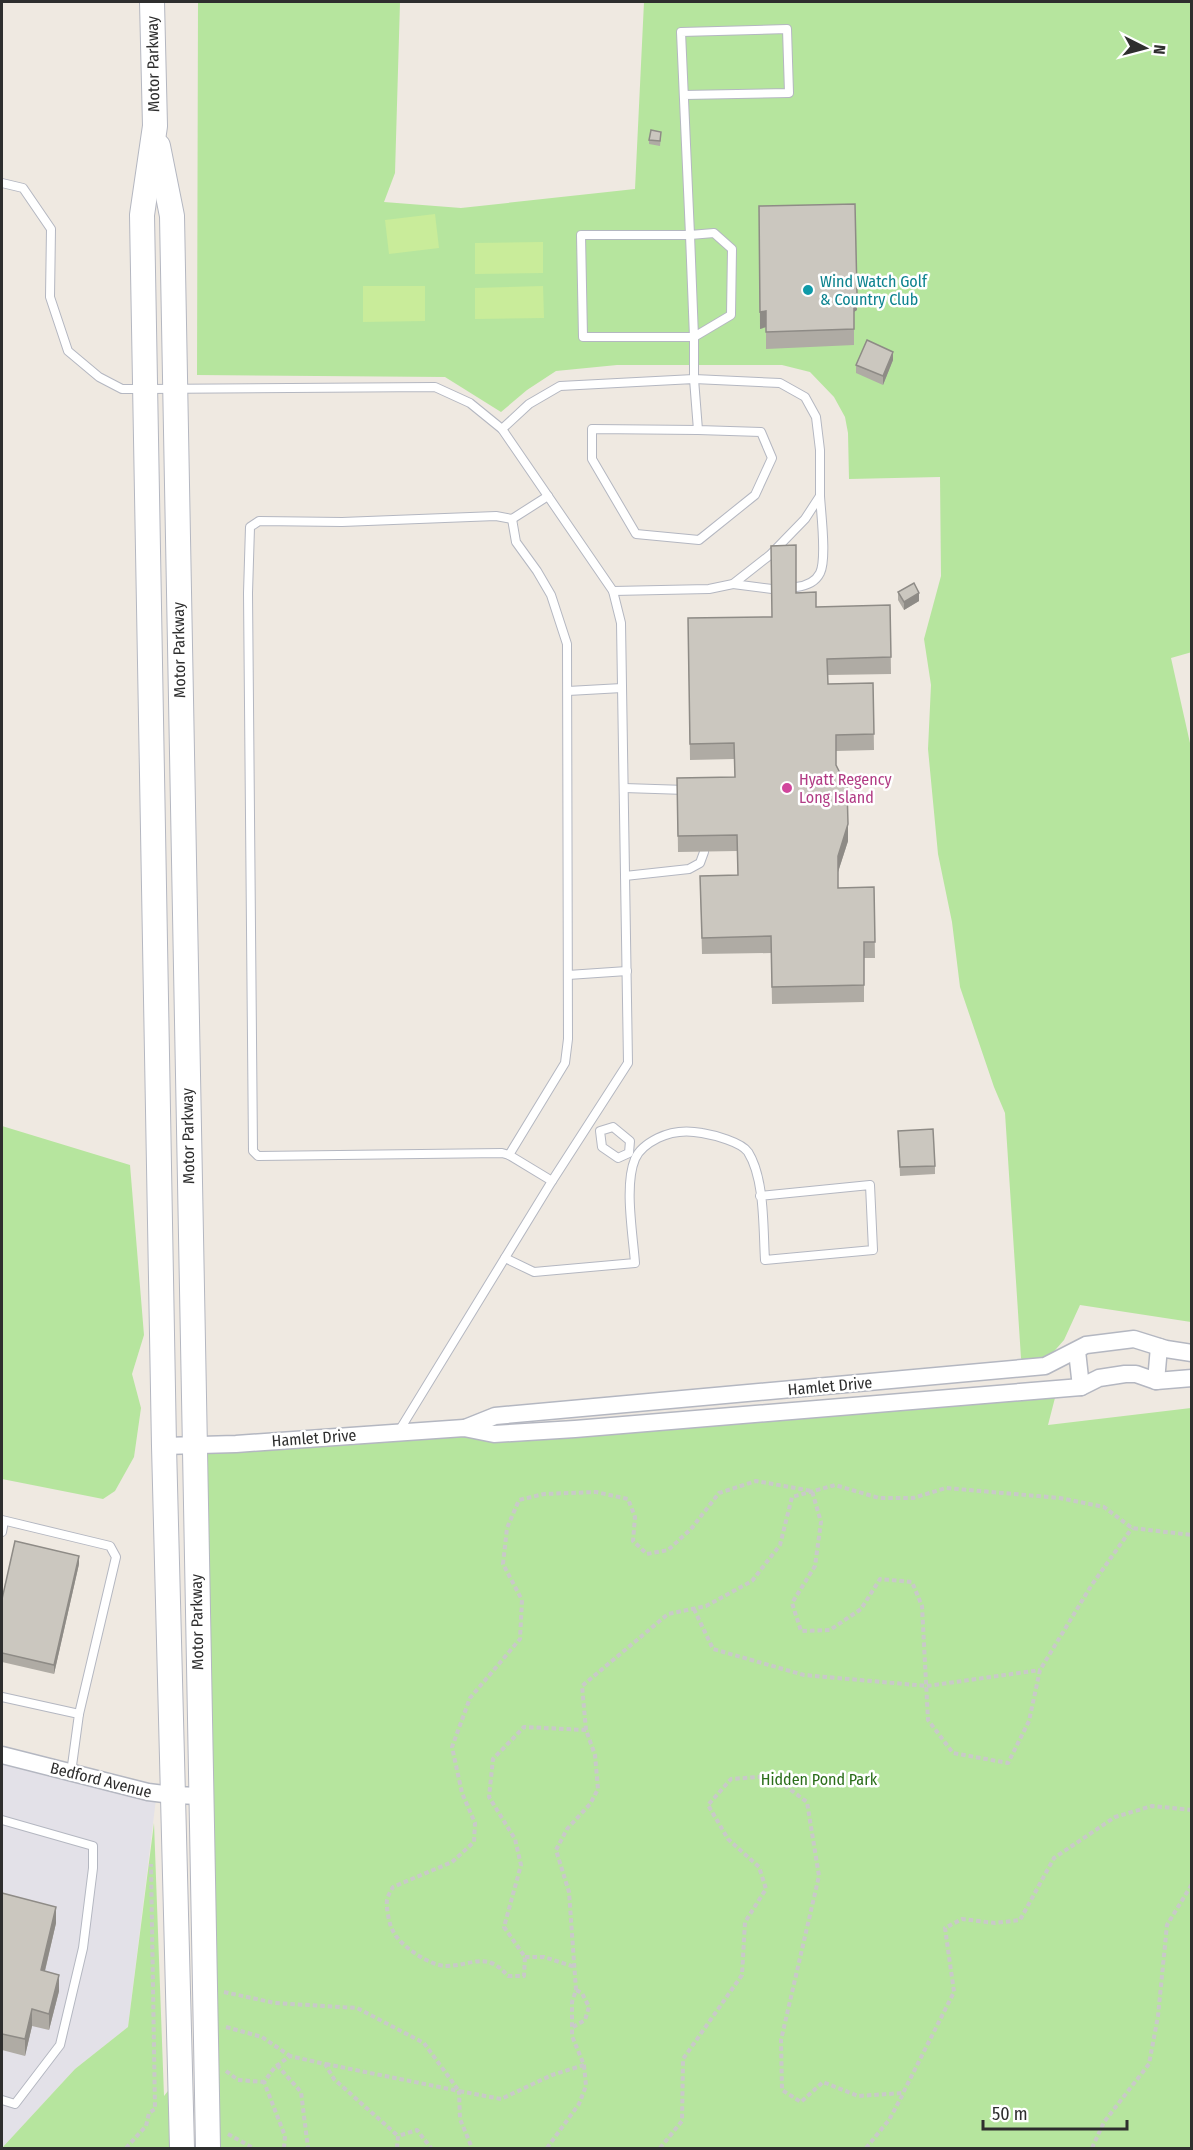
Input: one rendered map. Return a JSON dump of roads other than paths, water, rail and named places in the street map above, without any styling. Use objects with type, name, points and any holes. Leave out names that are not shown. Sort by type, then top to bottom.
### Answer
[{"type":"main road","name":"Motor Parkway","points":[[152,2],[154,126],[142,215],[164,1446],[182,2148]]},
{"type":"main road","name":"Motor Parkway","points":[[154,126],[172,216],[208,2148]]},
{"type":"street","name":"Hamlet Drive","points":[[464,1428],[495,1416],[1045,1366],[1086,1345],[1134,1339],[1159,1347],[1191,1353]]},
{"type":"street","points":[[1156,1381],[1159,1347]]},
{"type":"street","points":[[1077,1351],[1081,1387]]},
{"type":"street","name":"Hamlet Drive","points":[[164,1446],[464,1428],[494,1434],[575,1429],[1081,1387],[1099,1378],[1125,1374],[1136,1374],[1156,1381],[1191,1378]]},
{"type":"street","name":"Bedford Avenue","points":[[2,1755],[148,1792],[201,1796]]},
{"type":"lane","points":[[684,95],[789,93],[787,29],[681,32],[694,379],[698,430]]},
{"type":"lane","points":[[2,183],[23,188],[51,229],[50,297],[68,351],[99,377],[122,388],[176,390],[435,387],[470,404],[502,429],[613,591],[621,623],[628,1063],[552,1181],[398,1432]]},
{"type":"lane","points":[[714,233],[732,249],[731,315],[694,337],[583,337],[581,235],[714,233]]},
{"type":"lane","points":[[502,429],[529,405],[560,386],[694,379],[780,383],[805,397],[816,417],[820,450],[823,560],[820,573],[813,582],[796,587]]},
{"type":"lane","points":[[592,429],[698,430],[761,432],[772,458],[755,495],[699,540],[636,534],[592,459],[592,429]]},
{"type":"lane","points":[[548,496],[512,519],[496,516],[342,522],[259,521],[250,527],[248,593],[253,1151],[258,1156],[502,1153],[552,1181]]},
{"type":"lane","points":[[733,584],[770,555],[805,519],[820,496]]},
{"type":"lane","points":[[508,1155],[565,1063],[568,1046],[567,644],[551,595],[516,542],[512,519]]},
{"type":"lane","points":[[613,591],[709,589],[733,584],[772,589]]},
{"type":"lane","points":[[568,691],[622,688]]},
{"type":"lane","points":[[624,788],[686,790],[694,794]]},
{"type":"lane","points":[[625,876],[690,869],[700,863],[704,852]]},
{"type":"lane","points":[[568,975],[627,971]]},
{"type":"lane","points":[[590,1122],[600,1131],[602,1147],[618,1158],[632,1155],[668,1133],[692,1131],[719,1136],[747,1150],[754,1165],[760,1196],[765,1260],[873,1250],[870,1185],[760,1196]]},
{"type":"lane","points":[[505,1258],[534,1272],[635,1263],[629,1179],[632,1155],[630,1141],[613,1127],[600,1131]]},
{"type":"lane","points":[[2,1532],[3,1520],[110,1546],[116,1557],[79,1714],[71,1773]]},
{"type":"lane","points":[[2,1697],[79,1714]]},
{"type":"lane","points":[[2,1820],[93,1846],[93,1868],[83,1948],[60,2045],[15,2104],[2,2100]]},
{"type":"place","name":"Wind Watch Golf & Country Club","points":[[808,290]]},
{"type":"place","name":"Hyatt Regency Long Island","points":[[787,788]]},
{"type":"park label","name":"Hidden Pond Park","points":[[819,1779]]}]
